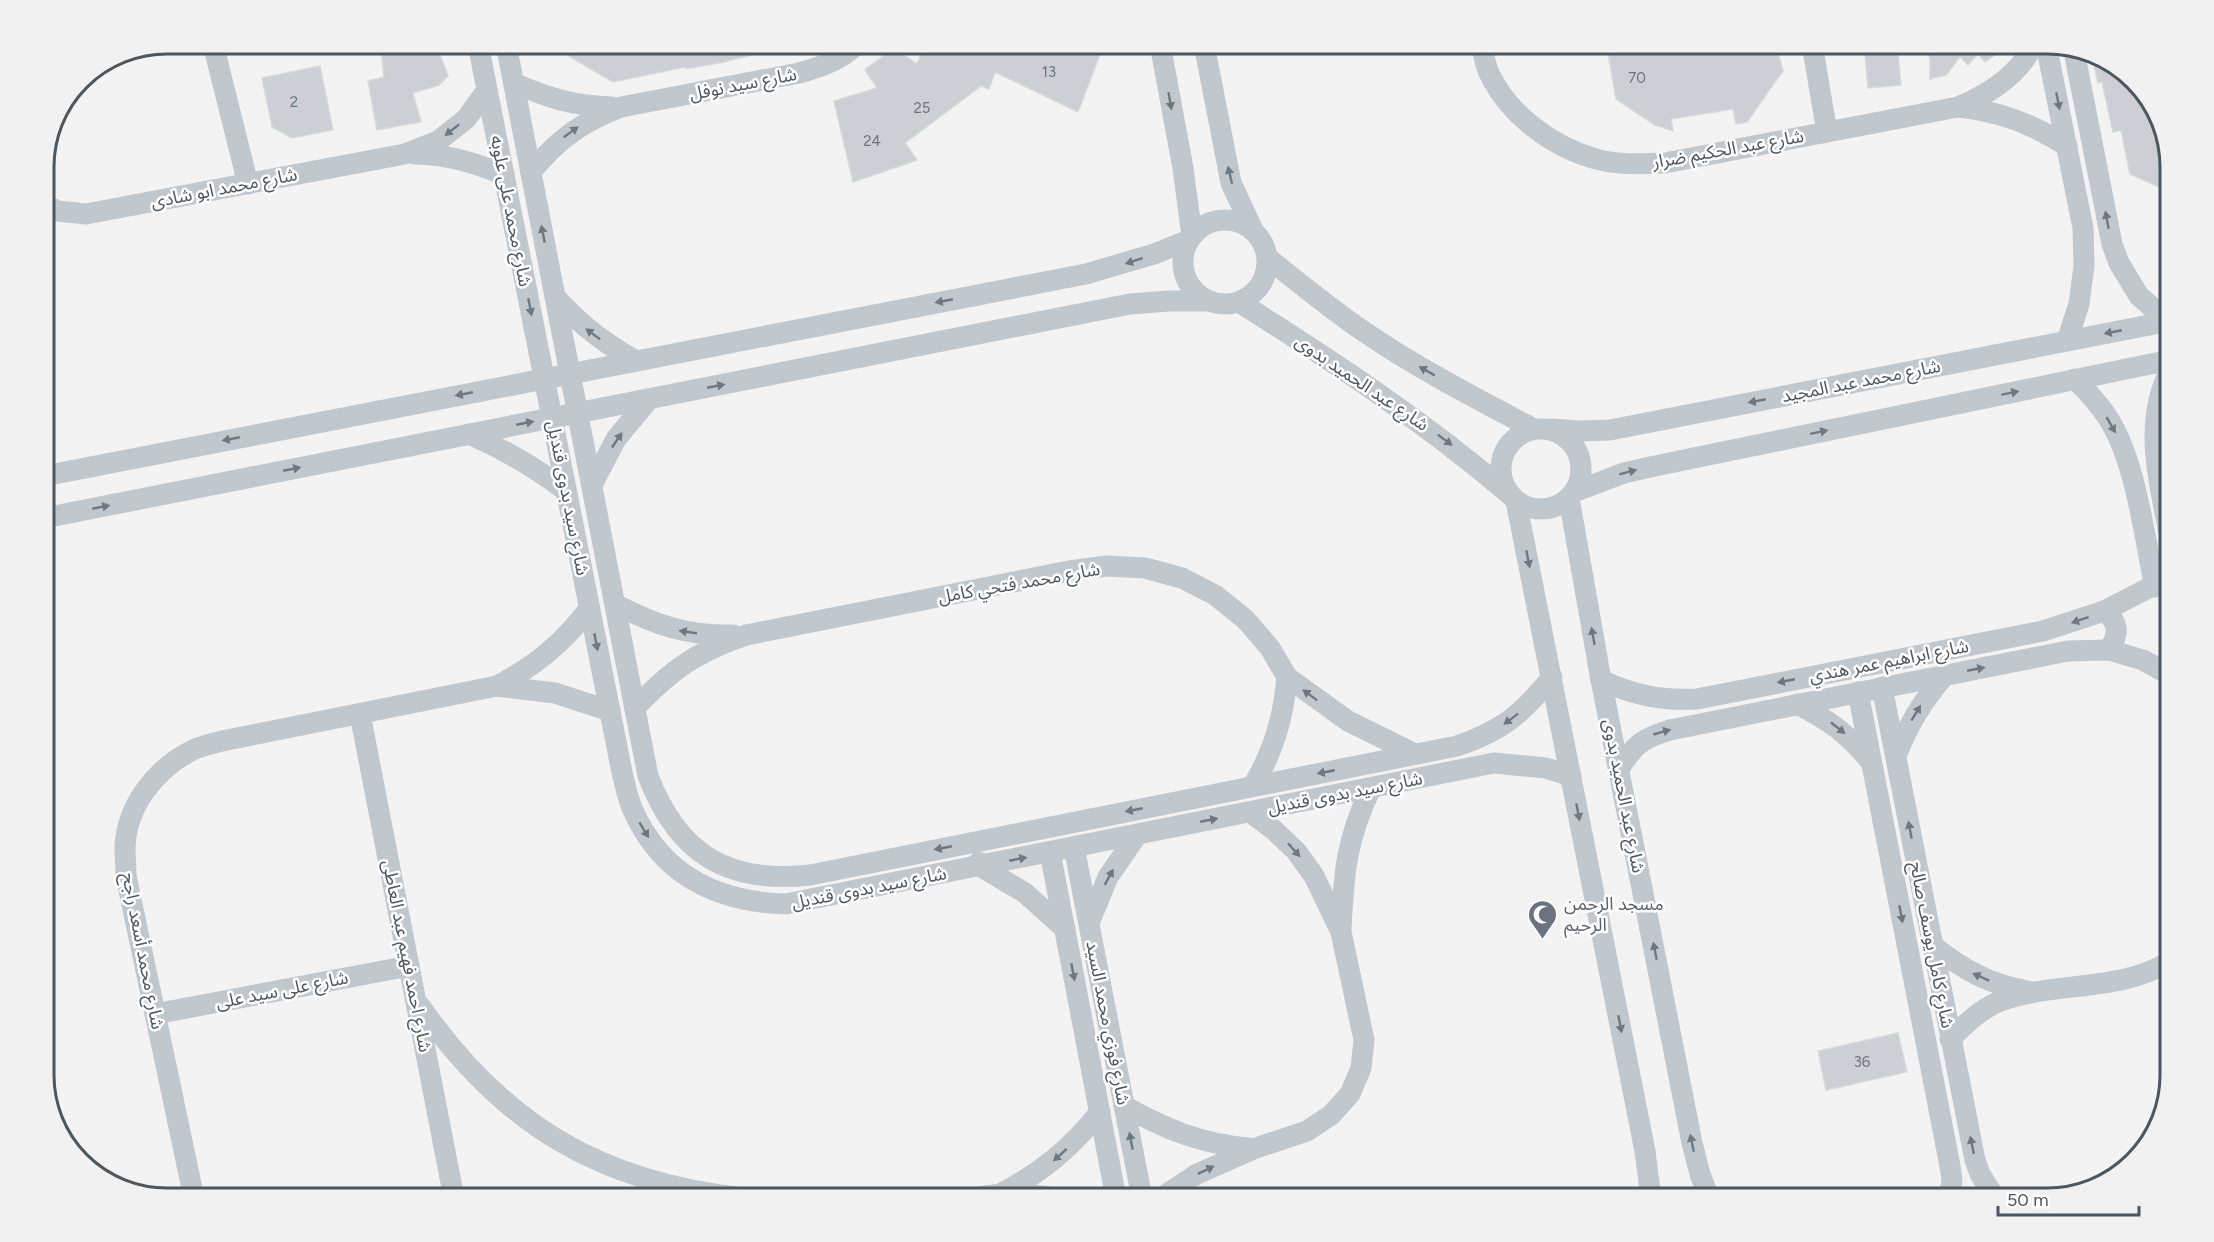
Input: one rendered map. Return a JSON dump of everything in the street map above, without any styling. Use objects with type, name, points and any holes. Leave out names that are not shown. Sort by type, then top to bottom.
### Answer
[{"type":"street","points":[[216,54],[248,184]]},
{"type":"street","name":"شارع محمد على علوبه","points":[[480,54],[544,379]]},
{"type":"street","name":"شارع محمد على علوبه","points":[[508,54],[571,373]]},
{"type":"street","name":"شارع سيد نوفل","points":[[531,172],[549,150],[571,132],[595,117],[621,107],[799,73],[826,65],[844,54]]},
{"type":"street","points":[[1162,54],[1183,168],[1190,238]]},
{"type":"street","points":[[54,516],[1130,304],[1169,301],[1208,301],[1218,304],[1239,302],[1252,295],[1262,285],[1267,272],[1268,258],[1260,237],[1252,228],[1231,183],[1206,54]]},
{"type":"street","name":"شارع عبد الحكيم ضرار","points":[[1484,54],[1489,74],[1510,105],[1535,129],[1564,147],[1596,159],[1631,164],[1665,163],[1958,107],[1981,98],[2001,84],[2019,67],[2027,54]]},
{"type":"street","points":[[1814,54],[1827,132]]},
{"type":"street","points":[[2048,54],[2084,228],[2084,266],[2079,304],[2067,341]]},
{"type":"street","points":[[2075,58],[2112,243],[2119,263],[2139,296],[2160,314]]},
{"type":"street","name":"شارع سيد نوفل","points":[[514,84],[548,98],[575,104],[621,107]]},
{"type":"street","name":"شارع محمد ابو شادى","points":[[54,209],[86,214],[405,154],[438,141],[448,134],[466,119],[488,90]]},
{"type":"street","name":"شارع عبد الحكيم ضرار","points":[[1958,107],[1987,110],[2016,118],[2042,130],[2067,146]]},
{"type":"street","name":"شارع محمد ابو شادى","points":[[405,154],[439,154],[473,162],[504,175]]},
{"type":"street","points":[[1208,301],[1193,290],[1185,274],[1184,251],[1190,238],[1202,226],[1214,221],[1240,222],[1252,228]]},
{"type":"street","points":[[54,474],[1086,274],[1154,254],[1190,238]]},
{"type":"street","points":[[1268,258],[1316,298],[1421,368],[1542,429],[1562,434],[1579,454],[1580,481],[1571,495]]},
{"type":"street","points":[[2084,266],[2102,271],[2119,263]]},
{"type":"street","points":[[556,299],[580,324],[607,344],[636,361]]},
{"type":"street","name":"شارع عبد الحميد بدوى","points":[[1239,302],[1350,372],[1456,449],[1512,497]]},
{"type":"street","name":"شارع محمد عبد المجيد","points":[[1542,429],[1610,430],[2160,323]]},
{"type":"street","points":[[1512,497],[1529,508],[1543,509],[1557,506],[1571,495],[1624,473],[2160,362]]},
{"type":"street","name":"شارع سيد بدوى قنديل","points":[[571,373],[648,776],[659,804],[675,829],[697,850],[722,865],[750,875],[780,878],[810,875],[1457,746],[1486,736],[1520,712],[1552,677]]},
{"type":"street","name":"شارع سيد بدوى قنديل","points":[[544,379],[622,772],[631,806],[644,831],[667,860],[705,887],[731,897],[758,903],[786,904],[1494,764],[1546,768],[1571,776]]},
{"type":"street","points":[[2075,379],[2108,418],[2120,440],[2129,464],[2160,575]]},
{"type":"street","points":[[2160,396],[2154,431],[2155,457],[2160,484]]},
{"type":"street","points":[[592,485],[616,439],[649,399]]},
{"type":"street","points":[[1542,429],[1521,433],[1510,441],[1503,453],[1501,473],[1512,497],[1552,677],[1645,1151],[1650,1188]]},
{"type":"street","points":[[470,434],[504,449],[536,468],[566,491]]},
{"type":"street","points":[[54,469],[69,471]]},
{"type":"street","name":"شارع عبد الحميد بدوى","points":[[1571,495],[1601,680],[1692,1143],[1705,1188]]},
{"type":"street","points":[[54,523],[71,513]]},
{"type":"street","name":"شارع محمد فتحي كامل","points":[[635,708],[658,683],[684,662],[714,646],[746,635],[1069,571],[1107,566],[1145,568],[1182,578],[1215,595],[1245,619],[1270,648],[1287,677],[1348,721],[1415,754]]},
{"type":"street","name":"شارع ابراهيم عمر هندي","points":[[1601,680],[1623,691],[1647,698],[1696,699],[2043,631],[2104,611],[2160,583]]},
{"type":"street","name":"شارع محمد فتحي كامل","points":[[615,604],[645,620],[678,630],[712,635],[746,635]]},
{"type":"street","name":"شارع محمد أسعد راجح","points":[[192,1188],[126,876],[125,845],[132,816],[146,789],[167,766],[193,750],[222,741],[497,686],[524,672],[549,654],[589,609]]},
{"type":"street","points":[[2104,611],[2112,617],[2117,628],[2115,640],[2109,650]]},
{"type":"street","name":"شارع ابراهيم عمر هندي","points":[[1619,769],[1632,749],[1650,735],[2068,651],[2109,650],[2143,660],[2160,669]]},
{"type":"street","points":[[1896,756],[1908,726],[1919,708],[1946,675]]},
{"type":"street","points":[[1253,786],[1268,761],[1278,734],[1287,677]]},
{"type":"street","name":"شارع محمد أسعد راجح","points":[[497,686],[555,693],[610,711]]},
{"type":"street","name":"شارع كامل يوسف صالح","points":[[1882,687],[1950,1039],[1980,1174],[1989,1188]]},
{"type":"street","name":"شارع كامل يوسف صالح","points":[[1858,692],[1951,1188]]},
{"type":"street","points":[[1797,704],[1826,718],[1851,738],[1872,763]]},
{"type":"street","name":"شارع احمد فهيم عبد العاطى","points":[[360,714],[452,1188]]},
{"type":"street","points":[[1486,736],[1495,754],[1494,764]]},
{"type":"street","points":[[1341,932],[1344,873],[1349,843],[1358,814],[1371,788]]},
{"type":"street","points":[[1176,1188],[1197,1174],[1256,1148],[1307,1131],[1331,1116],[1350,1094],[1361,1068],[1364,1040],[1341,932],[1314,876],[1296,851],[1250,812]]},
{"type":"street","points":[[1089,924],[1108,877],[1137,835]]},
{"type":"street","points":[[973,842],[980,866],[1025,893],[1065,929]]},
{"type":"street","name":"شارع فوزي محمد السيد","points":[[1074,847],[1140,1188]]},
{"type":"street","name":"شارع فوزي محمد السيد","points":[[1050,852],[1114,1188]]},
{"type":"street","points":[[1932,945],[1955,964],[1981,978],[2008,987],[2037,992]]},
{"type":"street","name":"شارع على سيد على","points":[[155,1014],[409,966]]},
{"type":"street","points":[[1950,1039],[1974,1015],[2004,999],[2124,978],[2160,968]]},
{"type":"street","points":[[416,1000],[445,1042],[479,1080],[518,1114],[561,1142],[606,1165],[654,1183],[677,1188]]},
{"type":"street","points":[[1124,1106],[1187,1137],[1221,1146],[1256,1148]]},
{"type":"street","points":[[1011,1188],[1056,1159],[1080,1137],[1100,1112]]},
{"type":"street","points":[[1954,1188],[1972,1182],[1980,1174]]},
{"type":"building","points":[[382,54],[440,54],[448,76],[439,85],[413,93],[421,122],[377,130],[368,81],[384,77]]},
{"type":"building","points":[[565,54],[755,54],[724,62],[686,69],[685,67],[613,82]]},
{"type":"building","points":[[886,54],[903,54],[917,64],[921,54],[1100,54],[1078,112],[995,72],[989,89],[981,86],[905,143],[917,160],[853,182],[834,101],[877,88],[865,70]]},
{"type":"building","points":[[1608,54],[1779,54],[1783,71],[1747,122],[1736,124],[1733,109],[1671,119],[1673,131],[1655,125],[1616,99]]},
{"type":"building","points":[[1865,54],[1898,54],[1901,85],[1868,88]]},
{"type":"building","points":[[1928,54],[1978,54],[1968,65],[1960,57],[1946,75],[1930,79],[1930,58]]},
{"type":"building","points":[[1978,54],[1997,54],[1985,62]]},
{"type":"building","points":[[2094,65],[2116,77],[2137,98],[2145,111],[2158,145],[2160,188],[2130,174],[2121,130],[2113,132],[2102,82],[2098,83]]},
{"type":"building","points":[[320,66],[333,130],[292,138],[272,127],[262,78]]},
{"type":"building","points":[[1898,1033],[1907,1072],[1826,1090],[1818,1051]]},
{"type":"place","name":"مسجد الرحمن الرحيم","points":[[1543,940]]}]
